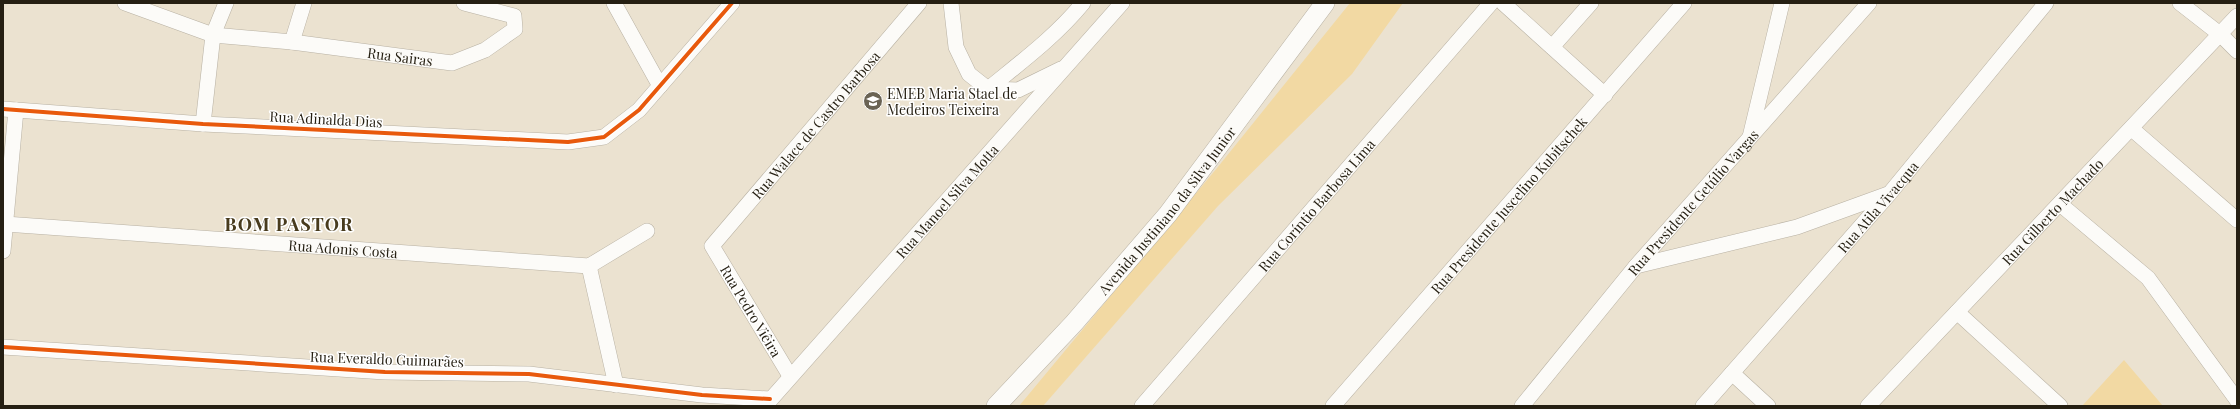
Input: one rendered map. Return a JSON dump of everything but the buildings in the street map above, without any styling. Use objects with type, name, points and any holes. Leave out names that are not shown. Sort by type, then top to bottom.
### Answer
[{"type":"street","name":"Rua Sairas","points":[[125,3],[143,7],[213,35],[292,42],[452,63],[485,50],[515,29],[514,16],[464,3]]},
{"type":"street","points":[[203,124],[213,35],[226,3]]},
{"type":"street","points":[[292,42],[304,3]]},
{"type":"street","points":[[614,3],[660,86]]},
{"type":"street","name":"Rua Adinalda Dias","points":[[9,110],[203,124],[568,142],[604,137],[639,110],[732,3]]},
{"type":"street","name":"Rua Walace de Castro Barbosa","points":[[712,246],[919,3]]},
{"type":"street","points":[[951,3],[956,47],[969,74],[988,89],[1018,90],[1067,66]]},
{"type":"street","points":[[988,89],[1071,18],[1083,3]]},
{"type":"street","name":"Rua Manoel Silva Motta","points":[[768,402],[1122,3]]},
{"type":"street","name":"Avenida Justiniano da Silva Junior","points":[[996,406],[1074,323],[1168,214],[1325,3]]},
{"type":"street","name":"Rua Coríntio Barbosa Lima","points":[[1142,406],[1491,3]]},
{"type":"street","points":[[1503,3],[1605,95]]},
{"type":"street","points":[[1552,47],[1591,3]]},
{"type":"street","name":"Rua Presidente Juscelino Kubitschek","points":[[1333,406],[1684,3]]},
{"type":"street","points":[[1749,140],[1782,3]]},
{"type":"street","name":"Rua Presidente Getúlio Vargas","points":[[1522,406],[1636,266],[1869,3]]},
{"type":"street","name":"Rua Atila Vivacqua","points":[[1703,406],[1890,193],[2046,3]]},
{"type":"street","points":[[2180,3],[2221,35],[2237,51]]},
{"type":"street","name":"Rua Gilberto Machado","points":[[1868,406],[2221,35],[2237,16]]},
{"type":"street","points":[[3,251],[9,110]]},
{"type":"street","points":[[2132,129],[2237,220]]},
{"type":"street","points":[[1636,266],[1798,227],[1890,193]]},
{"type":"street","points":[[2060,204],[2148,278],[2237,400]]},
{"type":"street","name":"Rua Adonis Costa","points":[[5,224],[589,266]]},
{"type":"street","points":[[616,384],[589,266],[647,231]]},
{"type":"street","name":"Rua Pedro Viêira","points":[[712,246],[790,376]]},
{"type":"street","points":[[1957,312],[2058,405]]},
{"type":"street","name":"Rua Everaldo Guimarães","points":[[3,347],[385,372],[529,374],[768,402]]},
{"type":"street","points":[[1732,374],[1768,406]]},
{"type":"street","points":[[692,406],[702,395]]},
{"type":"shaded area","points":[[1350,3],[1403,3],[1352,74],[1218,206],[1043,406],[1019,406],[1217,168]]},
{"type":"shaded area","points":[[2124,360],[2163,406],[2082,406]]},
{"type":"cycle path","points":[[3,109],[203,124],[568,142],[604,137],[639,110],[732,3]]},
{"type":"cycle path","points":[[3,347],[385,372],[529,374],[702,395],[770,399]]},
{"type":"place","name":"EMEB Maria Stael de Medeiros Teixeira","points":[[873,101]]},
{"type":"district","name":"BOM PASTOR","points":[[289,224]]}]
